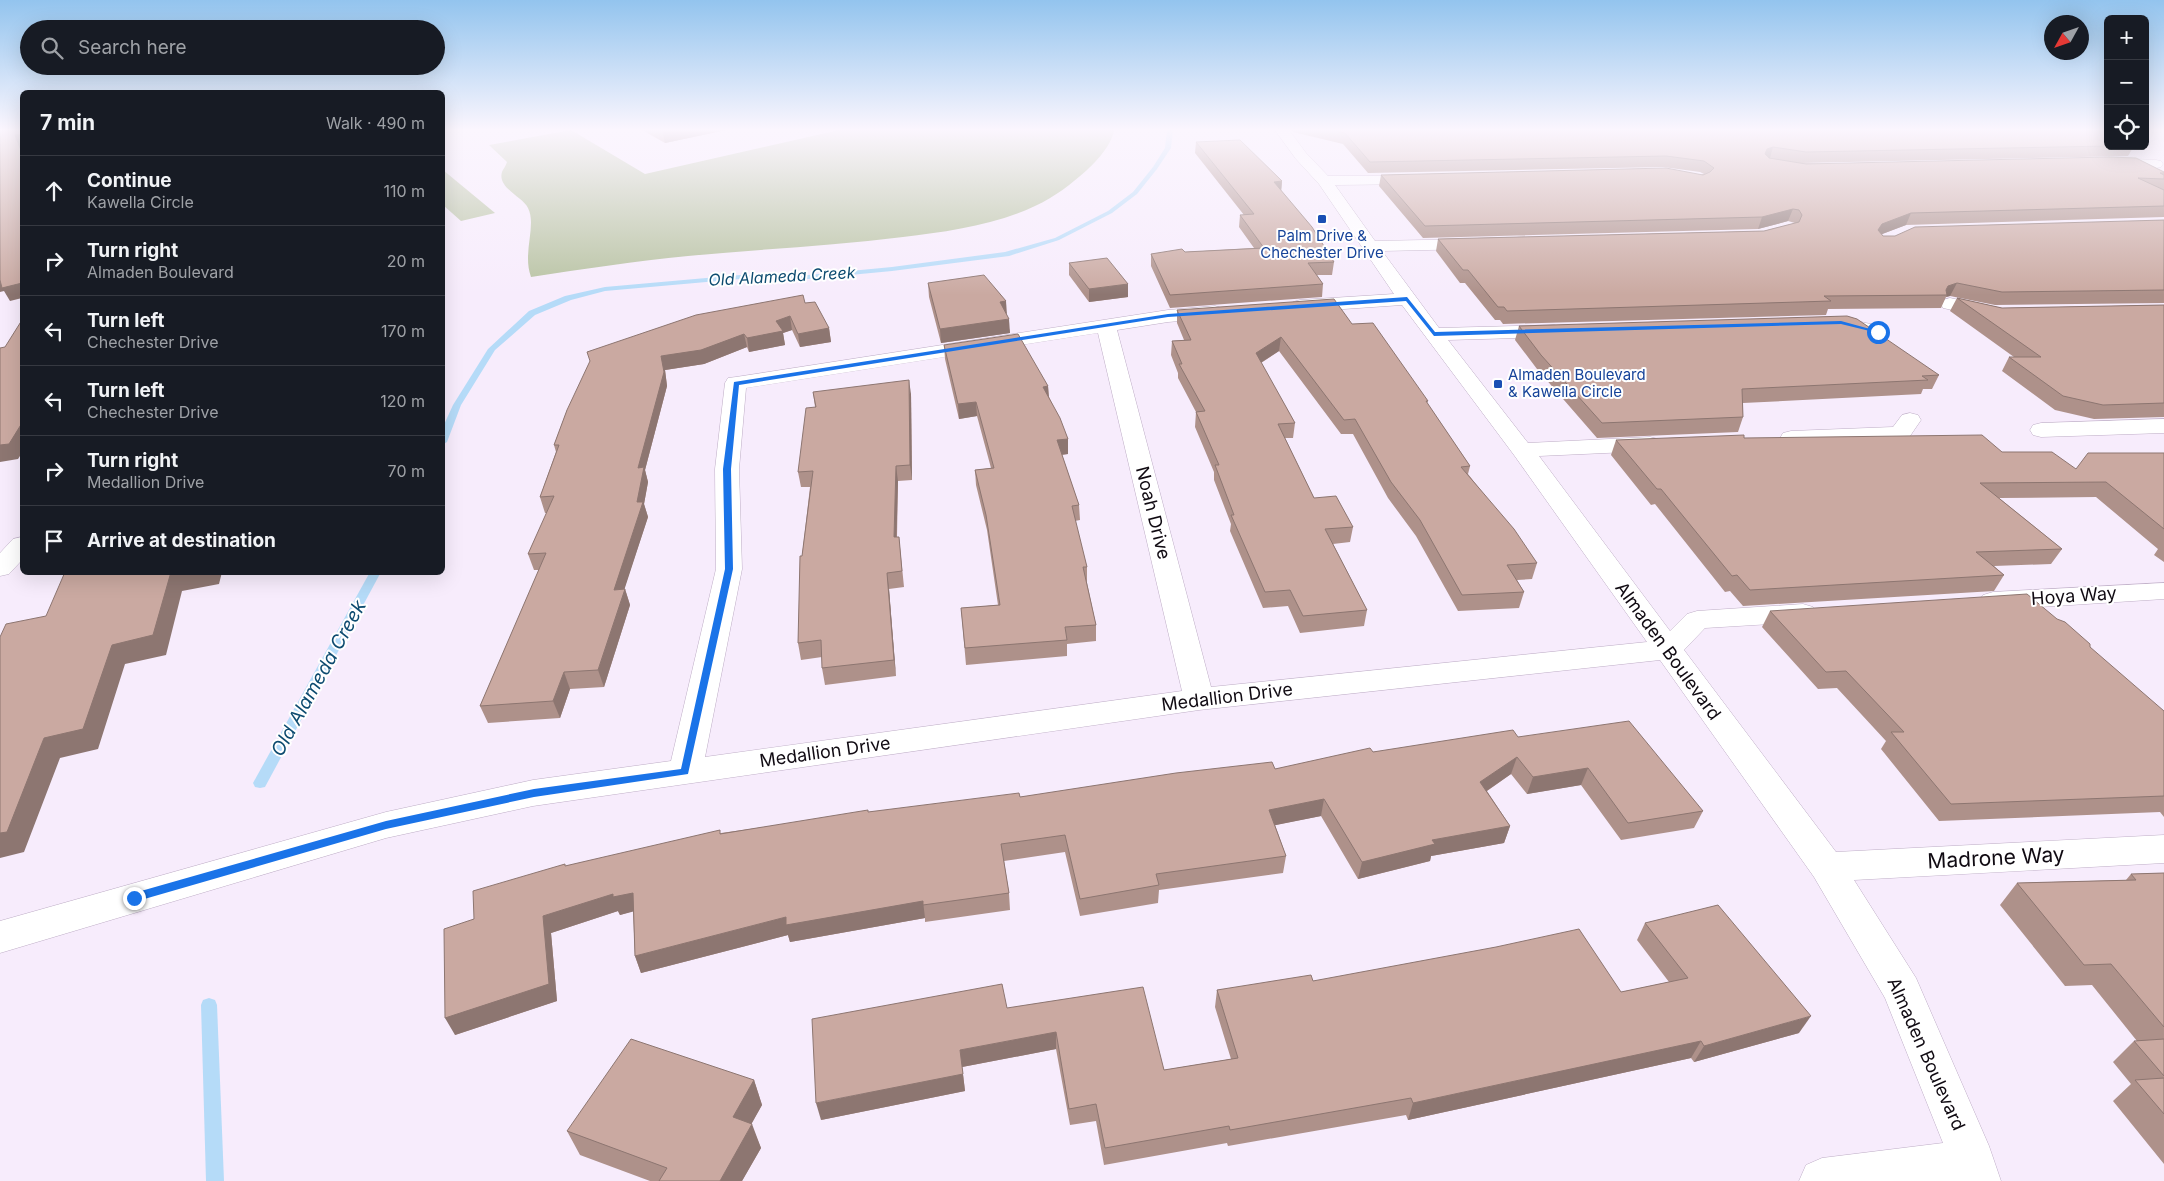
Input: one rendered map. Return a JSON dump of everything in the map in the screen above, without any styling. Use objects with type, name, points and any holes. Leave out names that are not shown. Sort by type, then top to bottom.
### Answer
[{"type":"street","name":"Almaden Boulevard","points":[[1327,185],[1407,299],[1522,450],[1827,867],[1902,990],[1975,1171]]},
{"type":"street","points":[[1370,246],[1490,243]]},
{"type":"street","points":[[1278,308],[1407,299]]},
{"type":"street","points":[[1950,304],[1995,313],[2005,313]]},
{"type":"street","points":[[685,772],[729,569],[727,469],[736,383],[1168,316],[1238,311]]},
{"type":"street","points":[[1821,323],[1841,322],[1878,332]]},
{"type":"street","name":"Noah Drive","points":[[1106,326],[1199,699]]},
{"type":"street","points":[[1434,334],[1573,330]]},
{"type":"street","points":[[1771,439],[1900,434],[1910,420]]},
{"type":"street","points":[[2041,430],[2164,426]]},
{"type":"street","points":[[1522,450],[1671,444]]},
{"type":"street","points":[[0,568],[20,547]]},
{"type":"street","name":"Hoya Way","points":[[1965,603],[2164,591]]},
{"type":"street","points":[[1667,650],[1697,620],[1826,612]]},
{"type":"street","name":"Medallion Drive","points":[[0,937],[386,825],[534,793],[1199,699],[1667,650]]},
{"type":"street","name":"Madrone Way","points":[[1827,867],[2164,850]]},
{"type":"street","points":[[1822,1181],[1975,1171]]},
{"type":"green space","points":[[445,185],[461,185],[495,213],[461,221],[445,207]]},
{"type":"green space","points":[[505,185],[1068,185],[1049,199],[1020,213],[987,223],[953,230],[850,243],[668,258],[531,277],[528,258],[530,215],[525,204]]},
{"type":"building","points":[[0,185],[20,185],[20,284],[2,288],[0,280]]},
{"type":"building","points":[[1231,185],[1277,185],[1312,227],[1334,262],[1308,263],[1323,284],[1170,295],[1151,254],[1182,249],[1185,252],[1264,248],[1240,215],[1254,214]]},
{"type":"building","points":[[1390,185],[2153,185],[2164,190],[2164,206],[1911,213],[1882,224],[1878,230],[1883,236],[1895,236],[1915,227],[2164,220],[2164,290],[2002,292],[1957,283],[1948,286],[1946,290],[1947,295],[1824,296],[1831,301],[1507,311],[1504,307],[1498,307],[1468,270],[1463,270],[1438,239],[1764,231],[1799,222],[1802,215],[1799,210],[1793,209],[1762,217],[1425,226]]},
{"type":"building","points":[[1107,258],[1128,284],[1089,289],[1069,263]]},
{"type":"building","points":[[984,275],[1006,301],[1000,302],[1009,319],[940,329],[928,283]]},
{"type":"building","points":[[803,295],[805,303],[815,302],[829,328],[798,334],[790,316],[776,321],[783,331],[747,338],[744,334],[701,350],[661,356],[664,372],[638,468],[644,467],[637,502],[643,502],[614,590],[625,589],[598,670],[564,672],[553,701],[480,706],[546,553],[528,554],[554,496],[540,497],[559,445],[554,445],[567,410],[590,361],[587,352],[696,315]]},
{"type":"building","points":[[1957,298],[2002,308],[2164,305],[2164,403],[2103,405],[2063,396],[2009,357],[2041,357]]},
{"type":"building","points":[[1334,299],[1352,324],[1373,323],[1428,401],[1426,401],[1470,466],[1461,467],[1514,529],[1537,563],[1507,565],[1524,592],[1462,595],[1420,520],[1391,482],[1355,419],[1344,420],[1281,337],[1256,353],[1295,423],[1278,424],[1314,498],[1336,496],[1353,527],[1325,529],[1367,610],[1303,616],[1290,590],[1265,592],[1231,515],[1234,515],[1215,465],[1219,465],[1196,412],[1205,411],[1179,364],[1182,364],[1172,341],[1191,340],[1177,310]]},
{"type":"building","points":[[1847,316],[1857,319],[1939,375],[1922,376],[1928,380],[1742,389],[1743,417],[1602,423],[1541,355],[1519,326]]},
{"type":"building","points":[[20,323],[20,426],[9,444],[0,445],[0,348],[5,347]]},
{"type":"building","points":[[1018,334],[1048,386],[1043,387],[1060,418],[1068,439],[1057,440],[1079,505],[1072,506],[1087,567],[1083,567],[1096,625],[1065,627],[1067,640],[965,648],[961,608],[1000,605],[986,515],[975,470],[994,468],[976,402],[958,404],[944,345]]},
{"type":"building","points":[[909,380],[910,465],[896,466],[894,537],[899,537],[902,571],[887,573],[894,660],[822,668],[821,640],[798,643],[800,556],[802,556],[813,471],[798,472],[806,408],[816,407],[813,392]]},
{"type":"building","points":[[1744,435],[1744,438],[1982,435],[2002,452],[2052,452],[2076,469],[2088,453],[2164,453],[2164,529],[2106,482],[1980,483],[2062,549],[1976,552],[2004,575],[1750,590],[1737,575],[1732,576],[1661,489],[1657,489],[1616,440]]},
{"type":"building","points":[[64,575],[170,575],[153,635],[112,645],[83,729],[44,738],[7,832],[0,833],[0,637],[6,624],[46,616]]},
{"type":"building","points":[[2027,594],[2057,619],[2065,622],[2090,644],[2090,647],[2164,711],[2164,796],[1951,804],[1891,732],[1904,732],[1846,671],[1826,672],[1770,611]]},
{"type":"building","points":[[1629,721],[1703,811],[1628,823],[1588,768],[1533,777],[1517,757],[1480,782],[1510,826],[1432,840],[1435,844],[1362,862],[1324,799],[1269,810],[1286,856],[1156,874],[1159,885],[1080,899],[1065,835],[1001,844],[1009,893],[923,905],[923,901],[786,925],[786,917],[635,956],[633,893],[613,897],[613,894],[543,916],[549,984],[445,1018],[444,929],[474,919],[473,891],[565,864],[565,866],[720,830],[720,834],[868,810],[868,812],[1019,793],[1020,797],[1176,773],[1272,762],[1275,769],[1370,748],[1373,752],[1513,730],[1518,737]]},
{"type":"building","points":[[2164,873],[2164,1027],[2111,964],[2084,965],[2017,883],[2136,880],[2131,874]]},
{"type":"building","points":[[1718,905],[1811,1016],[1704,1046],[1701,1041],[1413,1103],[1411,1098],[1230,1130],[1229,1126],[1105,1148],[1096,1104],[1069,1109],[1056,1032],[960,1050],[963,1074],[816,1103],[812,1019],[1002,984],[1007,1008],[1143,987],[1164,1070],[1238,1058],[1217,990],[1311,975],[1313,981],[1496,947],[1579,929],[1621,992],[1688,978],[1645,923]]},
{"type":"building","points":[[631,1039],[754,1080],[733,1117],[752,1124],[720,1181],[659,1181],[667,1168],[567,1131]]},
{"type":"building","points":[[2164,1039],[2164,1076],[2134,1041]]},
{"type":"building","points":[[2164,1078],[2164,1114],[2135,1080]]},
{"type":"waterway","name":"Old Alameda Creek","points":[[445,435],[457,405],[492,349],[532,313],[568,298],[605,289],[740,277],[808,277],[892,269],[1006,254],[1057,239],[1110,212],[1135,193],[1141,185]]},
{"type":"waterway","name":"Old Alameda Creek","points":[[260,783],[374,575]]},
{"type":"waterway","name":"Old Alameda Creek","points":[[209,1005],[215,1181]]},
{"type":"place","name":"Palm Drive & Chechester Drive","points":[[1322,219]]},
{"type":"place","name":"Almaden Boulevard & Kawella Circle","points":[[1498,384]]},
{"type":"route","points":[[134,898],[386,825],[534,793],[685,772],[729,569],[727,469],[736,383],[1168,316],[1407,299],[1434,334],[1841,322],[1878,332]]}]
